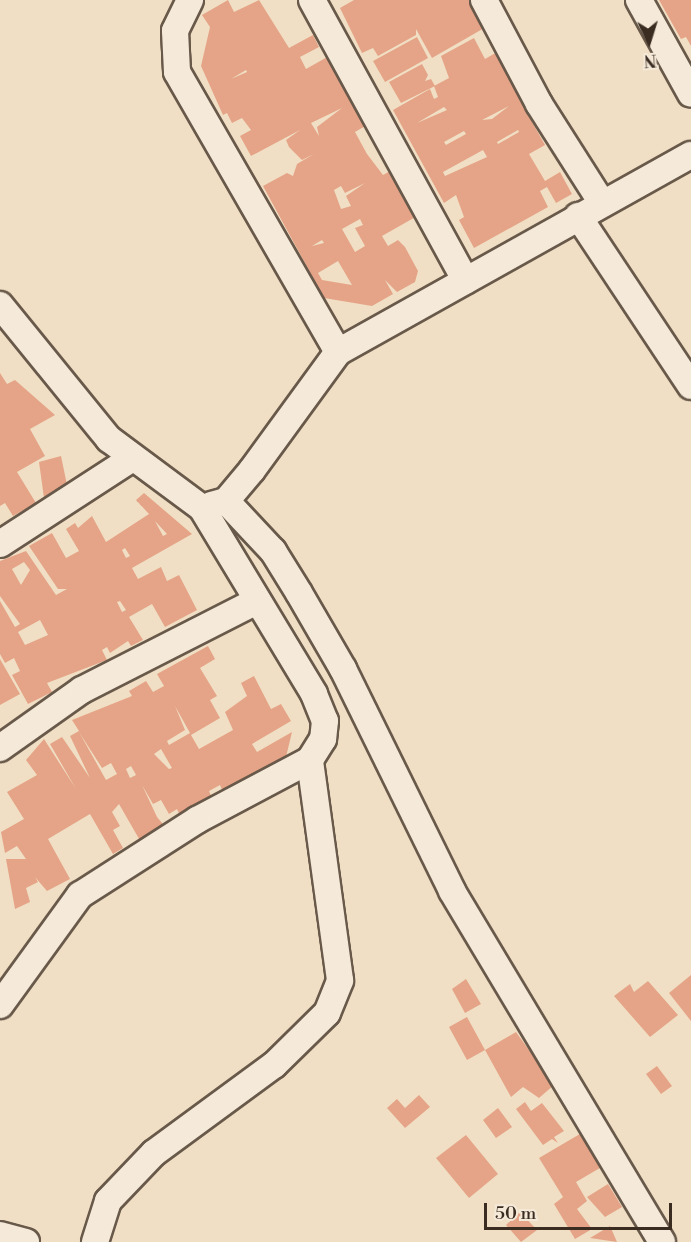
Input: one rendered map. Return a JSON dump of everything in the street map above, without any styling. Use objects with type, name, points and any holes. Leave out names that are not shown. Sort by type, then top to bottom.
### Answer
[{"type":"street","points":[[190,0],[175,31],[177,72],[338,352]]},
{"type":"street","points":[[312,0],[466,281]]},
{"type":"street","points":[[483,0],[539,104],[602,203]]},
{"type":"street","points":[[639,0],[691,94]]},
{"type":"street","points":[[214,505],[338,352],[578,216],[691,155]]},
{"type":"street","points":[[578,216],[691,386]]},
{"type":"street","points":[[0,305],[8,334],[131,459],[214,505],[273,551],[348,680],[452,891],[662,1242]]},
{"type":"street","points":[[0,544],[131,459]]},
{"type":"street","points":[[0,1005],[80,895],[197,820],[310,760],[323,739],[325,721],[257,601],[214,505]]},
{"type":"street","points":[[0,748],[82,690],[257,601]]},
{"type":"street","points":[[95,1242],[108,1201],[154,1153],[274,1065],[327,1013],[340,980],[310,760]]},
{"type":"street","points":[[0,1235],[26,1242]]},
{"type":"building","points":[[228,0],[234,12],[259,0],[289,48],[313,35],[319,47],[300,57],[306,69],[329,56],[367,125],[355,132],[367,154],[383,175],[394,169],[419,215],[382,236],[388,246],[398,240],[405,247],[418,271],[415,282],[397,292],[385,280],[393,294],[372,306],[324,298],[263,186],[287,173],[293,176],[297,164],[314,154],[302,160],[289,147],[286,140],[300,130],[251,156],[240,136],[251,130],[242,118],[232,123],[227,113],[223,115],[201,66],[210,27],[202,15]],"holes":[[[342,108],[317,127],[319,136],[311,123]],[[365,183],[346,196],[351,206],[341,209],[334,190],[341,186],[345,193]],[[360,219],[363,225],[355,228],[365,246],[355,252],[342,229]],[[338,261],[352,285],[322,280],[318,273]]]},
{"type":"building","points":[[354,0],[469,0],[486,27],[432,58],[416,29],[416,35],[378,56],[373,48],[362,53],[340,8]]},
{"type":"building","points":[[659,0],[691,0],[691,46],[686,37],[681,39]]},
{"type":"building","points":[[417,37],[428,58],[385,82],[373,61]]},
{"type":"building","points":[[474,38],[485,59],[499,51],[525,97],[519,99],[545,145],[529,154],[545,181],[560,172],[572,194],[556,203],[547,187],[540,191],[548,207],[474,248],[459,220],[464,217],[456,195],[444,203],[393,110],[430,89],[434,99],[438,97],[434,86],[449,78],[441,56]],"holes":[[[509,106],[492,119],[482,120]],[[444,107],[447,110],[417,123]],[[518,130],[519,132],[498,144],[497,142]],[[464,131],[466,134],[446,145],[444,142]],[[483,150],[487,157],[445,176],[443,172]]]},
{"type":"building","points":[[422,64],[428,75],[425,81],[431,79],[435,86],[401,103],[389,82]]},
{"type":"building","points":[[0,373],[7,384],[15,380],[55,415],[30,429],[45,456],[17,472],[36,503],[13,516],[5,503],[0,506]]},
{"type":"building","points":[[61,456],[67,485],[44,498],[39,462]]},
{"type":"building","points":[[144,493],[192,534],[132,568],[138,579],[161,567],[167,581],[179,575],[197,610],[165,627],[152,604],[129,617],[143,640],[131,646],[128,641],[110,653],[107,647],[102,650],[107,660],[47,683],[52,692],[28,704],[12,675],[20,671],[14,658],[5,663],[0,654],[0,601],[15,627],[20,624],[0,596],[0,561],[26,551],[56,595],[67,589],[58,589],[29,546],[52,533],[66,558],[79,551],[66,529],[75,523],[78,528],[92,516],[106,542],[149,514],[136,500]],"holes":[[[155,521],[167,534],[163,536]],[[125,548],[130,556],[126,558],[122,550]],[[24,562],[30,570],[21,585],[12,569]],[[120,601],[126,610],[122,612],[117,602]],[[40,620],[48,635],[25,645],[18,632]]]},
{"type":"building","points":[[208,646],[215,659],[200,668],[217,696],[210,700],[220,718],[191,735],[199,749],[233,730],[225,712],[247,696],[241,683],[254,676],[271,709],[281,704],[291,721],[252,744],[257,752],[292,732],[286,757],[223,792],[220,785],[209,791],[212,798],[182,820],[177,809],[169,814],[161,800],[153,804],[142,785],[157,817],[167,829],[142,844],[119,804],[112,812],[120,826],[113,830],[123,848],[113,854],[90,814],[48,839],[70,879],[47,891],[35,877],[38,882],[26,888],[30,902],[15,909],[6,859],[26,859],[17,846],[5,853],[1,832],[24,819],[7,792],[37,775],[26,760],[44,739],[76,789],[50,744],[62,737],[90,778],[70,736],[79,731],[72,720],[132,696],[129,691],[146,681],[153,692],[164,686],[157,674]],"holes":[[[175,706],[190,733],[169,745],[167,741],[185,730]],[[79,732],[102,768],[111,763],[117,774],[106,780]],[[161,749],[172,768],[169,769],[154,754]],[[131,766],[136,775],[130,778],[126,769]]]},
{"type":"building","points":[[0,659],[20,694],[0,705]]},
{"type":"building","points":[[691,975],[691,1021],[669,993]]},
{"type":"building","points":[[466,979],[481,1004],[465,1013],[452,989]]},
{"type":"building","points":[[648,981],[678,1015],[650,1037],[614,996],[630,984],[634,992]]},
{"type":"building","points":[[467,1017],[485,1050],[467,1060],[449,1027]]},
{"type":"building","points":[[516,1032],[554,1085],[539,1098],[523,1087],[511,1097],[485,1050]]},
{"type":"building","points":[[657,1066],[672,1086],[661,1094],[646,1074]]},
{"type":"building","points":[[419,1095],[430,1107],[405,1128],[387,1108],[397,1099],[405,1108]]},
{"type":"building","points":[[525,1102],[531,1111],[542,1103],[564,1131],[554,1137],[558,1143],[552,1139],[543,1145],[516,1109]]},
{"type":"building","points":[[498,1108],[512,1127],[496,1138],[483,1120]]},
{"type":"building","points":[[585,1131],[605,1165],[576,1182],[587,1201],[577,1209],[592,1229],[575,1239],[554,1204],[563,1197],[539,1158]]},
{"type":"building","points":[[466,1135],[498,1174],[469,1198],[436,1158]]},
{"type":"building","points":[[608,1184],[622,1207],[605,1217],[587,1197]]},
{"type":"building","points":[[520,1212],[537,1230],[521,1242],[506,1225]]},
{"type":"building","points":[[610,1226],[617,1242],[590,1238]]}]
